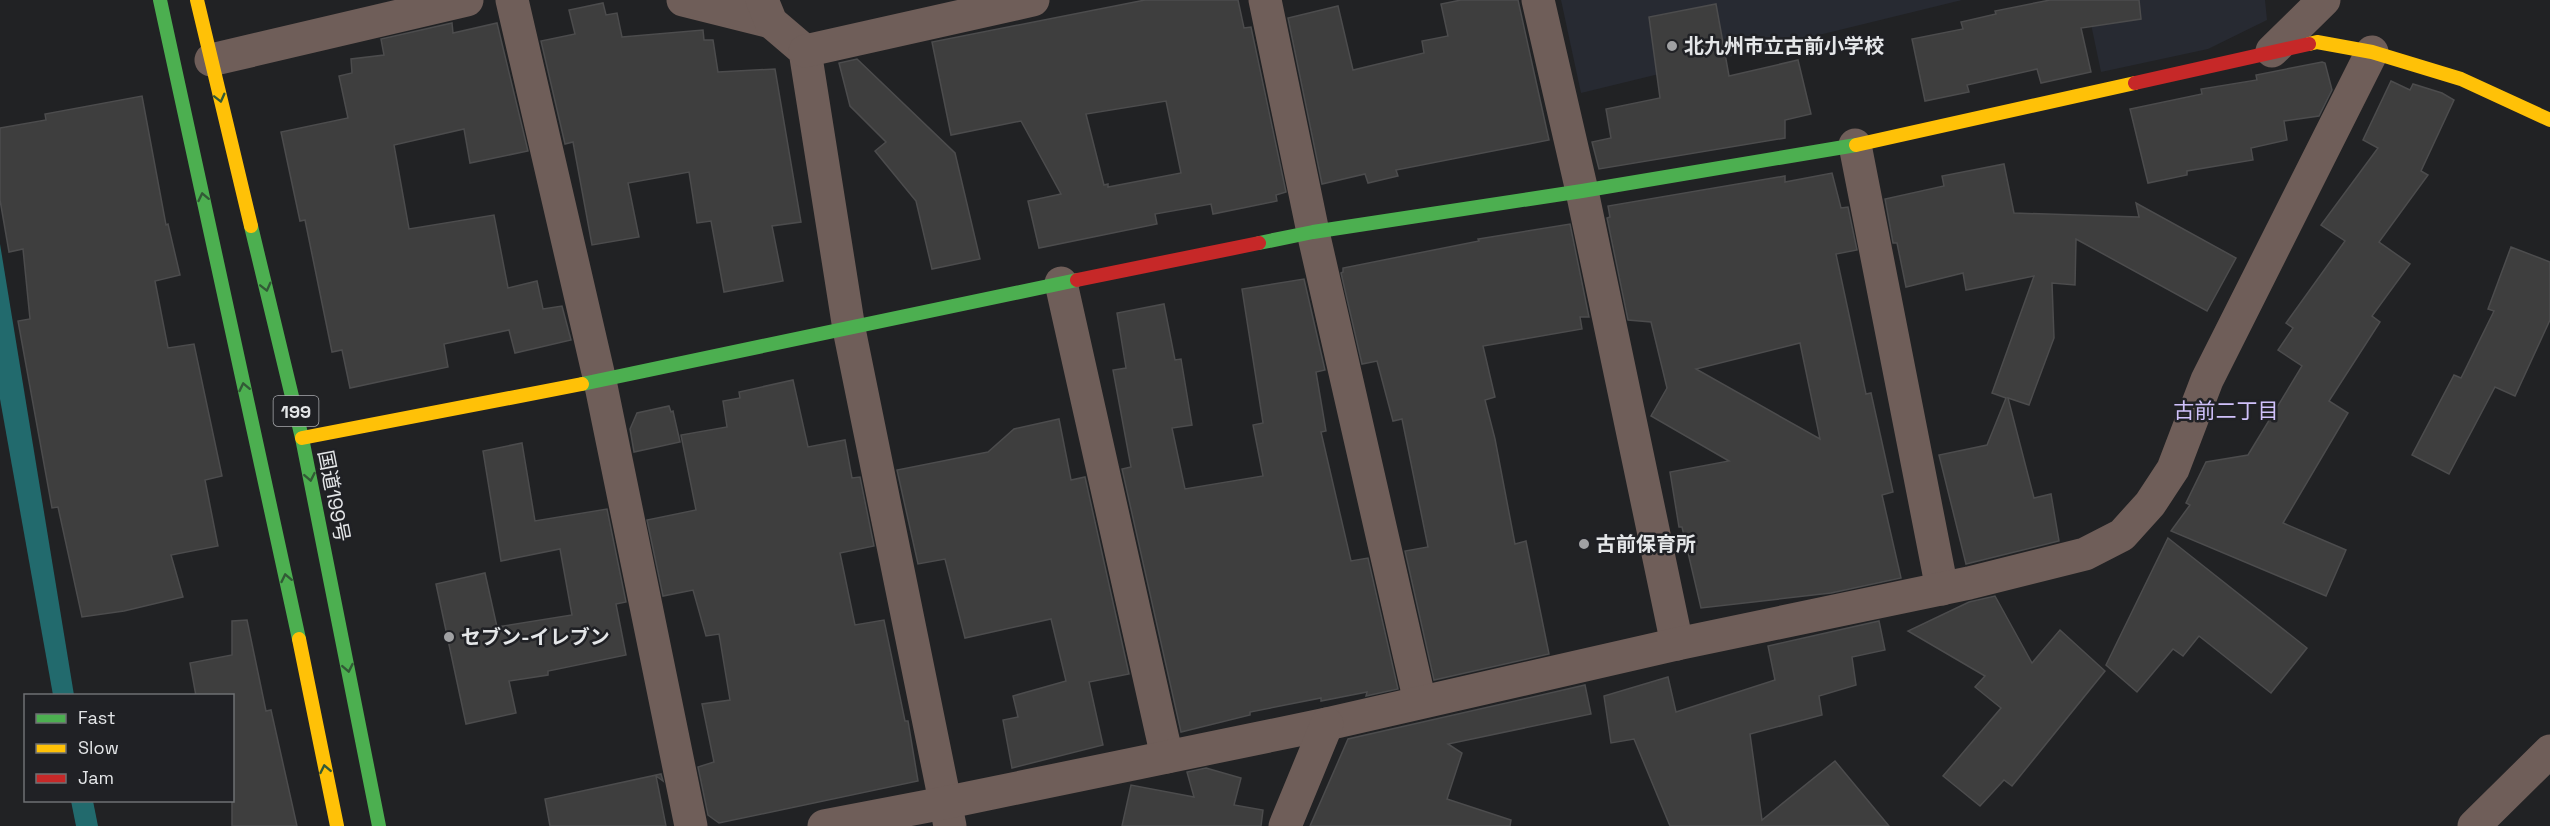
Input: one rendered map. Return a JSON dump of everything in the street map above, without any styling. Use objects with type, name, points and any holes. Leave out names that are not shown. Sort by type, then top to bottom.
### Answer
[{"type":"main road","name":"199","points":[[160,0],[337,826]]},
{"type":"main road","name":"国道199号","points":[[197,0],[302,438],[379,826]]},
{"type":"main road","points":[[302,438],[600,381],[1313,232],[1582,191],[1855,145],[2317,42],[2372,52],[2461,79],[2550,120]]},
{"type":"street","points":[[211,60],[467,0]]},
{"type":"street","points":[[512,0],[600,381],[691,826]]},
{"type":"street","points":[[683,0],[767,11],[805,51],[849,329],[947,815]]},
{"type":"street","points":[[805,51],[1033,0]]},
{"type":"street","points":[[1265,0],[1313,232],[1420,702]]},
{"type":"street","points":[[1538,0],[1582,191],[1677,644]]},
{"type":"street","points":[[2272,51],[2324,0]]},
{"type":"street","points":[[824,826],[947,815],[1167,757],[1327,724],[1677,644],[1942,589],[2085,554],[2122,535],[2150,504],[2173,469],[2207,380],[2372,52]]},
{"type":"street","points":[[1855,145],[1942,589]]},
{"type":"street","points":[[1061,283],[1167,757]]},
{"type":"street","points":[[1285,826],[1327,724]]},
{"type":"street","points":[[2474,826],[2550,751]]},
{"type":"shaded area","name":"北九州市立古前小学校","points":[[1561,0],[1962,0],[1581,93]]},
{"type":"shaded area","points":[[2086,0],[2265,0],[2267,20],[2208,49],[2101,72]]},
{"type":"water","points":[[0,244],[74,694],[53,694],[0,399]]},
{"type":"water","points":[[71,802],[93,802],[98,826],[76,826]]},
{"type":"building","points":[[1145,0],[1238,0],[1244,28],[1251,27],[1286,192],[1276,195],[1277,201],[1213,214],[1211,204],[1155,214],[1157,224],[1039,248],[1028,201],[1061,194],[1021,121],[951,135],[932,42]],"holes":[[[1166,101],[1181,173],[1108,187],[1108,184],[1104,185],[1086,114]]]},
{"type":"building","points":[[1461,0],[1518,0],[1549,140],[1396,170],[1398,176],[1368,183],[1365,174],[1322,184],[1288,18],[1338,6],[1353,70],[1424,53],[1422,41],[1448,36],[1441,4]]},
{"type":"building","points":[[2050,0],[2139,0],[2141,19],[2081,28],[2091,72],[2041,83],[2037,69],[1967,85],[1969,92],[1925,101],[1912,39],[1963,29],[1961,22],[1996,14],[1995,11]]},
{"type":"building","points":[[603,3],[606,15],[617,13],[622,37],[703,30],[704,40],[713,40],[718,72],[775,69],[801,222],[772,226],[783,281],[724,292],[711,221],[697,223],[689,172],[628,183],[639,237],[592,245],[573,142],[565,144],[541,41],[575,34],[569,10]]},
{"type":"building","points":[[1716,4],[1729,76],[1798,60],[1811,114],[1785,120],[1785,138],[1599,169],[1592,142],[1611,138],[1606,109],[1660,98],[1649,17]]},
{"type":"building","points":[[452,23],[453,33],[497,23],[528,151],[470,163],[464,129],[394,145],[409,229],[494,215],[508,288],[537,281],[543,309],[562,306],[571,340],[515,353],[509,330],[444,344],[448,367],[350,388],[342,350],[332,352],[305,220],[300,221],[281,132],[348,118],[339,76],[352,73],[351,59],[384,55],[381,39]]},
{"type":"building","points":[[857,59],[955,153],[980,259],[932,269],[916,201],[875,151],[886,142],[850,106],[839,63]]},
{"type":"building","points":[[2325,63],[2332,90],[2319,116],[2284,121],[2287,140],[2251,148],[2253,160],[2187,171],[2187,175],[2148,183],[2130,109],[2202,94],[2201,89],[2257,80],[2256,75]]},
{"type":"building","points":[[2391,81],[2410,90],[2413,84],[2442,93],[2454,100],[2421,171],[2428,175],[2379,242],[2410,264],[2372,316],[2380,322],[2329,401],[2348,413],[2283,523],[2346,550],[2326,596],[2171,531],[2190,505],[2186,503],[2206,462],[2248,455],[2302,366],[2278,350],[2293,328],[2286,323],[2345,241],[2321,225],[2378,148],[2363,140]]},
{"type":"building","points":[[142,96],[166,225],[168,224],[180,275],[155,281],[168,348],[194,344],[222,476],[205,480],[218,546],[171,555],[183,597],[124,611],[82,617],[58,507],[52,508],[18,321],[30,319],[23,249],[9,252],[0,200],[0,128],[46,120],[45,114]]},
{"type":"building","points":[[2004,164],[2014,213],[2139,217],[2136,203],[2236,258],[2207,311],[2076,239],[2075,285],[2052,283],[2054,338],[2029,405],[2008,398],[2034,498],[2051,494],[2059,541],[1966,564],[1939,455],[1987,445],[2006,398],[1992,393],[2034,276],[1966,290],[1963,273],[1906,287],[1897,243],[1893,243],[1885,199],[1944,186],[1942,176]]},
{"type":"building","points":[[1832,173],[1841,208],[1848,207],[1857,250],[1836,254],[1866,394],[1871,393],[1893,492],[1882,495],[1901,578],[1831,593],[1701,608],[1682,527],[1679,527],[1670,472],[1729,461],[1651,416],[1667,388],[1651,322],[1628,320],[1607,218],[1610,217],[1608,206],[1785,176],[1785,182]],"holes":[[[1800,343],[1820,439],[1696,369]]]},
{"type":"building","points":[[1570,224],[1589,317],[1580,317],[1582,329],[1483,346],[1495,397],[1485,400],[1495,439],[1515,544],[1526,541],[1549,654],[1434,680],[1405,551],[1428,547],[1402,419],[1393,421],[1377,361],[1362,364],[1341,273],[1343,268],[1479,241],[1478,239]]},
{"type":"building","points":[[2511,247],[2550,262],[2550,320],[2515,396],[2495,387],[2449,474],[2412,455],[2454,375],[2461,378],[2494,311],[2488,309]]},
{"type":"building","points":[[1304,279],[1325,370],[1316,372],[1326,431],[1321,432],[1351,561],[1368,558],[1398,689],[1366,696],[1367,692],[1321,701],[1321,698],[1250,712],[1250,715],[1181,732],[1122,469],[1131,467],[1113,370],[1126,368],[1117,313],[1164,304],[1175,360],[1181,359],[1192,425],[1172,428],[1185,489],[1263,476],[1253,425],[1263,423],[1242,289]]},
{"type":"building","points":[[793,380],[808,447],[845,440],[852,478],[860,477],[874,546],[840,553],[855,625],[884,620],[905,721],[908,721],[918,781],[719,823],[708,815],[698,767],[714,762],[702,704],[730,700],[719,634],[706,636],[693,590],[663,596],[647,520],[696,510],[681,435],[727,427],[723,401],[740,398],[739,392]]},
{"type":"building","points":[[669,406],[671,412],[673,411],[680,442],[634,452],[630,429],[637,413]]},
{"type":"building","points":[[1059,419],[1071,480],[1085,477],[1129,674],[1089,682],[1103,745],[1012,768],[1003,720],[1018,717],[1013,696],[1066,681],[1051,619],[965,638],[945,559],[918,564],[897,470],[988,452],[1014,429]]},
{"type":"building","points":[[522,443],[535,521],[607,509],[626,602],[616,604],[626,655],[548,671],[548,675],[509,681],[516,713],[466,724],[436,584],[485,573],[497,627],[572,615],[560,549],[501,561],[483,451]]},
{"type":"building","points":[[2168,538],[2307,648],[2271,693],[2199,636],[2183,656],[2173,649],[2137,692],[2106,665]]},
{"type":"building","points":[[1995,596],[2032,663],[2060,630],[2105,671],[2012,786],[2004,780],[1980,806],[1943,776],[2001,708],[1975,687],[1985,676],[1908,631],[1969,602]]},
{"type":"building","points":[[247,620],[266,711],[271,710],[297,826],[232,826],[234,694],[196,694],[190,663],[232,655],[232,621]]},
{"type":"building","points":[[1879,621],[1885,650],[1852,657],[1856,685],[1819,696],[1822,715],[1750,734],[1762,820],[1835,761],[1889,826],[1670,826],[1634,739],[1611,743],[1604,696],[1668,677],[1676,712],[1775,680],[1768,646]]},
{"type":"building","points":[[1585,685],[1591,714],[1448,744],[1462,753],[1447,799],[1511,820],[1510,826],[1310,826],[1348,739]]},
{"type":"building","points":[[1206,768],[1241,778],[1234,805],[1263,810],[1261,826],[1122,826],[1131,785],[1194,797],[1187,772]]},
{"type":"building","points":[[661,774],[663,781],[656,776],[666,826],[550,826],[545,799]]},
{"type":"traffic: fast","points":[[160,0],[299,639]]},
{"type":"traffic: fast","points":[[1259,243],[1313,232],[1582,191],[1856,145]]},
{"type":"traffic: fast","points":[[251,226],[302,438],[379,826]]},
{"type":"traffic: fast","points":[[582,384],[1077,280]]},
{"type":"traffic: slow","points":[[197,0],[251,226]]},
{"type":"traffic: slow","points":[[2309,44],[2317,42],[2372,52],[2461,79],[2550,120]]},
{"type":"traffic: slow","points":[[1856,145],[2135,83]]},
{"type":"traffic: slow","points":[[302,438],[582,384]]},
{"type":"traffic: slow","points":[[299,639],[337,826]]},
{"type":"traffic: jam","points":[[2135,83],[2309,44]]},
{"type":"traffic: jam","points":[[1077,280],[1259,243]]},
{"type":"place","name":"北九州市立古前小学校","points":[[1672,46]]},
{"type":"place","name":"古前保育所","points":[[1584,544]]},
{"type":"place","name":"セブン-イレブン","points":[[449,637]]},
{"type":"district","name":"古前二丁目","points":[[2226,410]]}]
